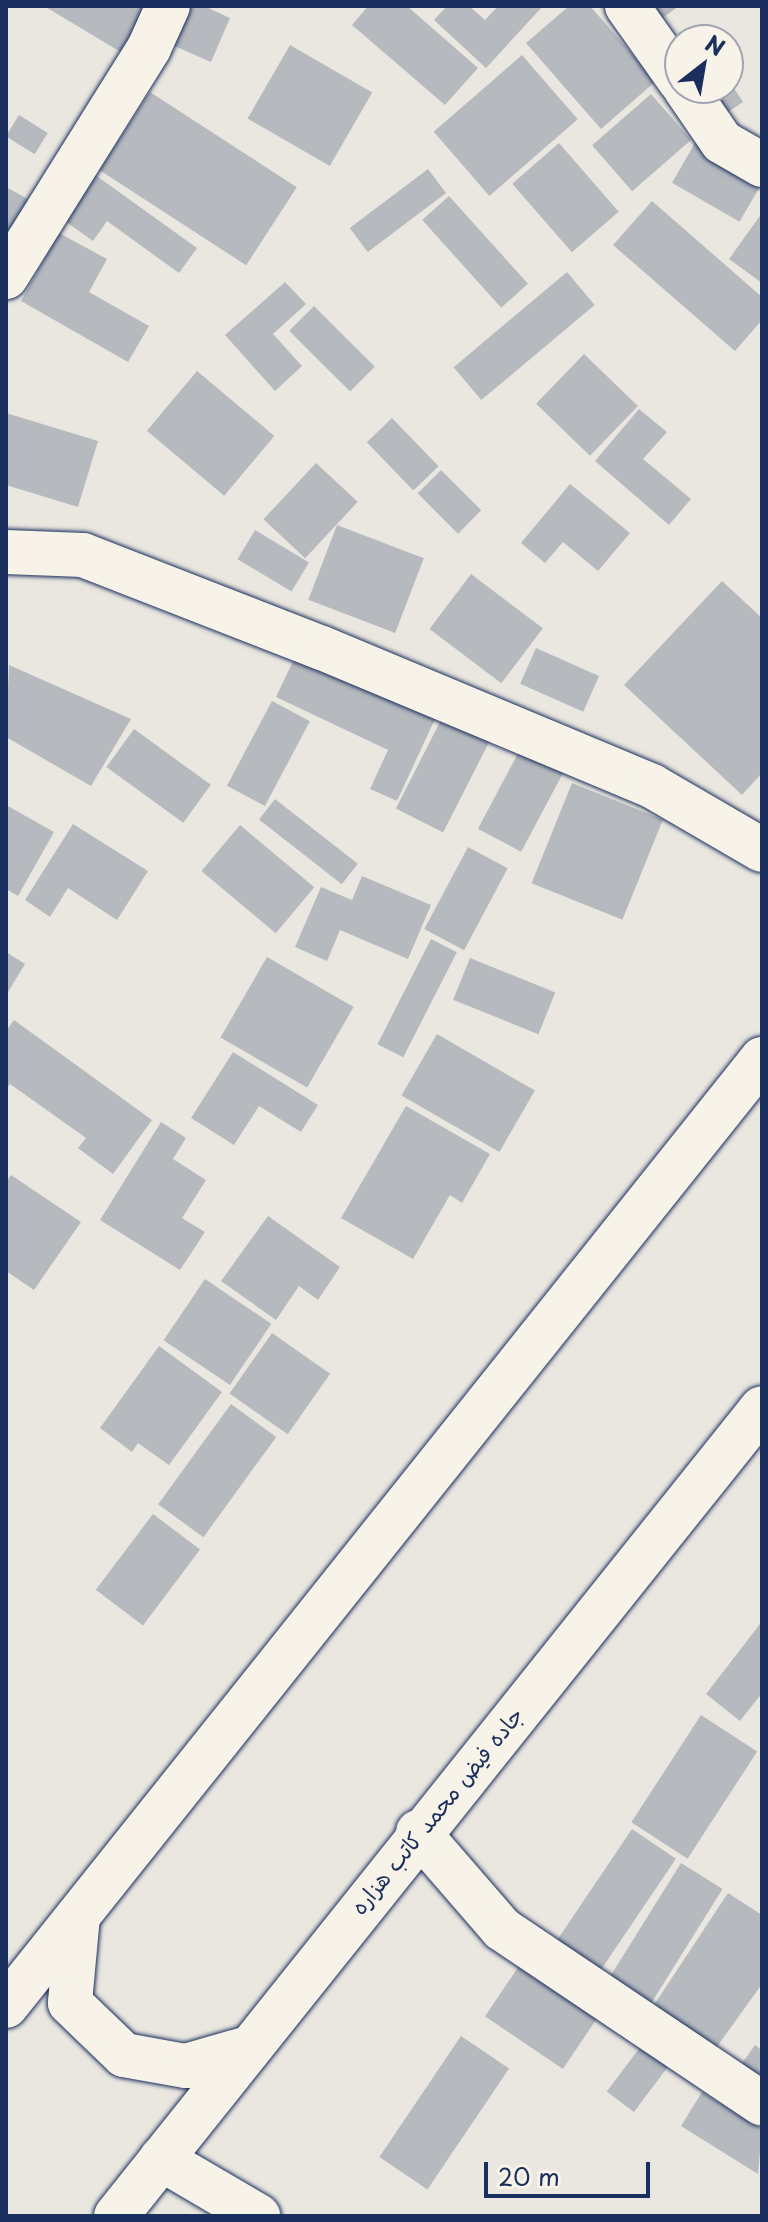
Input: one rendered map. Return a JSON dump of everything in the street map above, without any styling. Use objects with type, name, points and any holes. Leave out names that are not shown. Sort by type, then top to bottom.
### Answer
[{"type":"main road","points":[[9,261],[149,48],[168,6]]},
{"type":"main road","points":[[627,6],[664,58]]},
{"type":"main road","points":[[696,104],[722,142],[762,165]]},
{"type":"main road","points":[[6,552],[83,555],[322,648],[652,786],[762,850]]},
{"type":"main road","points":[[6,2006],[762,1059]]},
{"type":"main road","name":"جاده فیض محمد کاتب هزاره","points":[[116,2216],[418,1832],[762,1408]]},
{"type":"main road","points":[[418,1832],[502,1929],[762,2104]]},
{"type":"main road","points":[[78,1916],[70,2003],[124,2055],[186,2066],[245,2049]]},
{"type":"main road","points":[[161,2159],[258,2216]]},
{"type":"building","points":[[44,6],[153,6],[124,54]]},
{"type":"building","points":[[179,6],[204,6],[230,18],[211,62],[163,41]]},
{"type":"building","points":[[368,6],[407,6],[478,68],[445,105],[352,25]]},
{"type":"building","points":[[447,6],[469,6],[485,20],[498,6],[543,6],[486,68],[434,20]]},
{"type":"building","points":[[569,6],[590,6],[656,81],[601,129],[526,43]]},
{"type":"building","points":[[645,6],[679,6],[653,25]]},
{"type":"building","points":[[290,45],[372,92],[330,166],[248,119]]},
{"type":"building","points":[[522,55],[578,119],[489,196],[434,132]]},
{"type":"building","points":[[150,92],[297,187],[246,265],[99,170]]},
{"type":"building","points":[[651,94],[691,140],[632,191],[592,145]]},
{"type":"building","points":[[710,104],[740,104],[719,118]]},
{"type":"building","points":[[19,115],[48,133],[35,154],[6,136]]},
{"type":"building","points":[[559,143],[619,212],[572,252],[512,184]]},
{"type":"building","points":[[695,143],[762,182],[740,222],[672,183]]},
{"type":"building","points":[[87,169],[197,248],[179,273],[107,221],[93,241],[55,214]]},
{"type":"building","points":[[428,169],[446,193],[368,252],[350,228]]},
{"type":"building","points":[[6,187],[33,202],[6,236]]},
{"type":"building","points":[[449,196],[528,284],[501,308],[422,220]]},
{"type":"building","points":[[652,201],[762,297],[762,320],[735,351],[613,245]]},
{"type":"building","points":[[762,213],[762,283],[729,259]]},
{"type":"building","points":[[59,233],[107,259],[89,292],[149,326],[128,362],[21,301]]},
{"type":"building","points":[[567,272],[595,305],[481,400],[454,367]]},
{"type":"building","points":[[285,282],[306,304],[273,334],[302,366],[275,391],[225,335]]},
{"type":"building","points":[[314,306],[375,367],[350,392],[289,331]]},
{"type":"building","points":[[584,354],[638,406],[590,456],[536,404]]},
{"type":"building","points":[[197,371],[274,436],[224,496],[147,431]]},
{"type":"building","points":[[639,409],[667,432],[643,459],[691,499],[669,525],[595,461]]},
{"type":"building","points":[[6,413],[98,441],[78,507],[6,485]]},
{"type":"building","points":[[392,418],[439,466],[413,491],[367,442]]},
{"type":"building","points":[[316,463],[358,502],[305,558],[263,519]]},
{"type":"building","points":[[441,470],[481,510],[458,534],[418,493]]},
{"type":"building","points":[[570,484],[630,533],[598,571],[563,542],[545,563],[521,543]]},
{"type":"building","points":[[337,525],[424,558],[395,633],[308,600]]},
{"type":"building","points":[[255,530],[309,562],[291,592],[237,559]]},
{"type":"building","points":[[471,574],[543,628],[501,683],[429,629]]},
{"type":"building","points":[[722,581],[762,618],[762,773],[742,795],[624,685]]},
{"type":"building","points":[[536,648],[599,676],[583,712],[520,684]]},
{"type":"building","points":[[296,655],[435,719],[397,801],[370,789],[388,750],[276,697]]},
{"type":"building","points":[[9,665],[131,719],[91,786],[6,737]]},
{"type":"building","points":[[272,701],[310,721],[265,806],[227,786]]},
{"type":"building","points":[[444,714],[491,738],[443,833],[396,808]]},
{"type":"building","points":[[134,729],[211,785],[183,823],[106,767]]},
{"type":"building","points":[[523,744],[566,767],[521,852],[478,829]]},
{"type":"building","points":[[572,783],[663,820],[622,920],[532,883]]},
{"type":"building","points":[[275,799],[358,864],[342,884],[259,819]]},
{"type":"building","points":[[6,805],[54,832],[18,896],[6,889]]},
{"type":"building","points":[[73,824],[148,871],[117,920],[68,888],[50,917],[25,900]]},
{"type":"building","points":[[240,825],[314,887],[276,933],[201,871]]},
{"type":"building","points":[[468,847],[508,868],[464,950],[424,929]]},
{"type":"building","points":[[362,876],[431,905],[408,959],[340,930],[327,961],[295,947],[321,887],[352,900]]},
{"type":"building","points":[[431,939],[457,952],[403,1057],[377,1044]]},
{"type":"building","points":[[6,952],[25,964],[8,992],[6,990]]},
{"type":"building","points":[[267,957],[354,1007],[307,1088],[221,1038]]},
{"type":"building","points":[[470,958],[555,992],[538,1034],[453,1000]]},
{"type":"building","points":[[14,1020],[152,1120],[113,1174],[78,1148],[86,1138],[10,1084],[6,1090],[6,1031]]},
{"type":"building","points":[[437,1034],[535,1090],[499,1152],[402,1095]]},
{"type":"building","points":[[233,1052],[318,1105],[301,1132],[259,1106],[234,1145],[191,1118]]},
{"type":"building","points":[[406,1106],[490,1154],[462,1203],[450,1195],[413,1259],[341,1218]]},
{"type":"building","points":[[161,1122],[186,1138],[173,1159],[206,1180],[182,1218],[205,1232],[180,1270],[100,1220]]},
{"type":"building","points":[[11,1175],[81,1222],[34,1290],[6,1271],[6,1182]]},
{"type":"building","points":[[268,1216],[340,1267],[318,1300],[299,1286],[276,1320],[221,1281]]},
{"type":"building","points":[[205,1279],[271,1324],[230,1385],[164,1340]]},
{"type":"building","points":[[272,1333],[330,1374],[288,1434],[230,1394]]},
{"type":"building","points":[[159,1346],[222,1392],[169,1465],[138,1443],[132,1452],[100,1428]]},
{"type":"building","points":[[231,1404],[276,1437],[203,1537],[158,1504]]},
{"type":"building","points":[[153,1514],[200,1550],[143,1625],[96,1590]]},
{"type":"building","points":[[760,1624],[762,1693],[740,1721],[706,1694]]},
{"type":"building","points":[[701,1715],[757,1751],[687,1859],[631,1822]]},
{"type":"building","points":[[632,1829],[676,1859],[600,1971],[557,1941]]},
{"type":"building","points":[[681,1863],[723,1889],[650,2005],[608,1979]]},
{"type":"building","points":[[728,1893],[762,1915],[762,1984],[711,2055],[648,2014]]},
{"type":"building","points":[[523,1960],[601,2013],[563,2069],[485,2016]]},
{"type":"building","points":[[461,2036],[509,2068],[427,2189],[379,2157]]},
{"type":"building","points":[[755,2045],[762,2050],[762,2098],[732,2077]]},
{"type":"building","points":[[641,2046],[668,2066],[634,2112],[607,2092]]},
{"type":"building","points":[[702,2092],[762,2129],[758,2174],[681,2126]]}]
